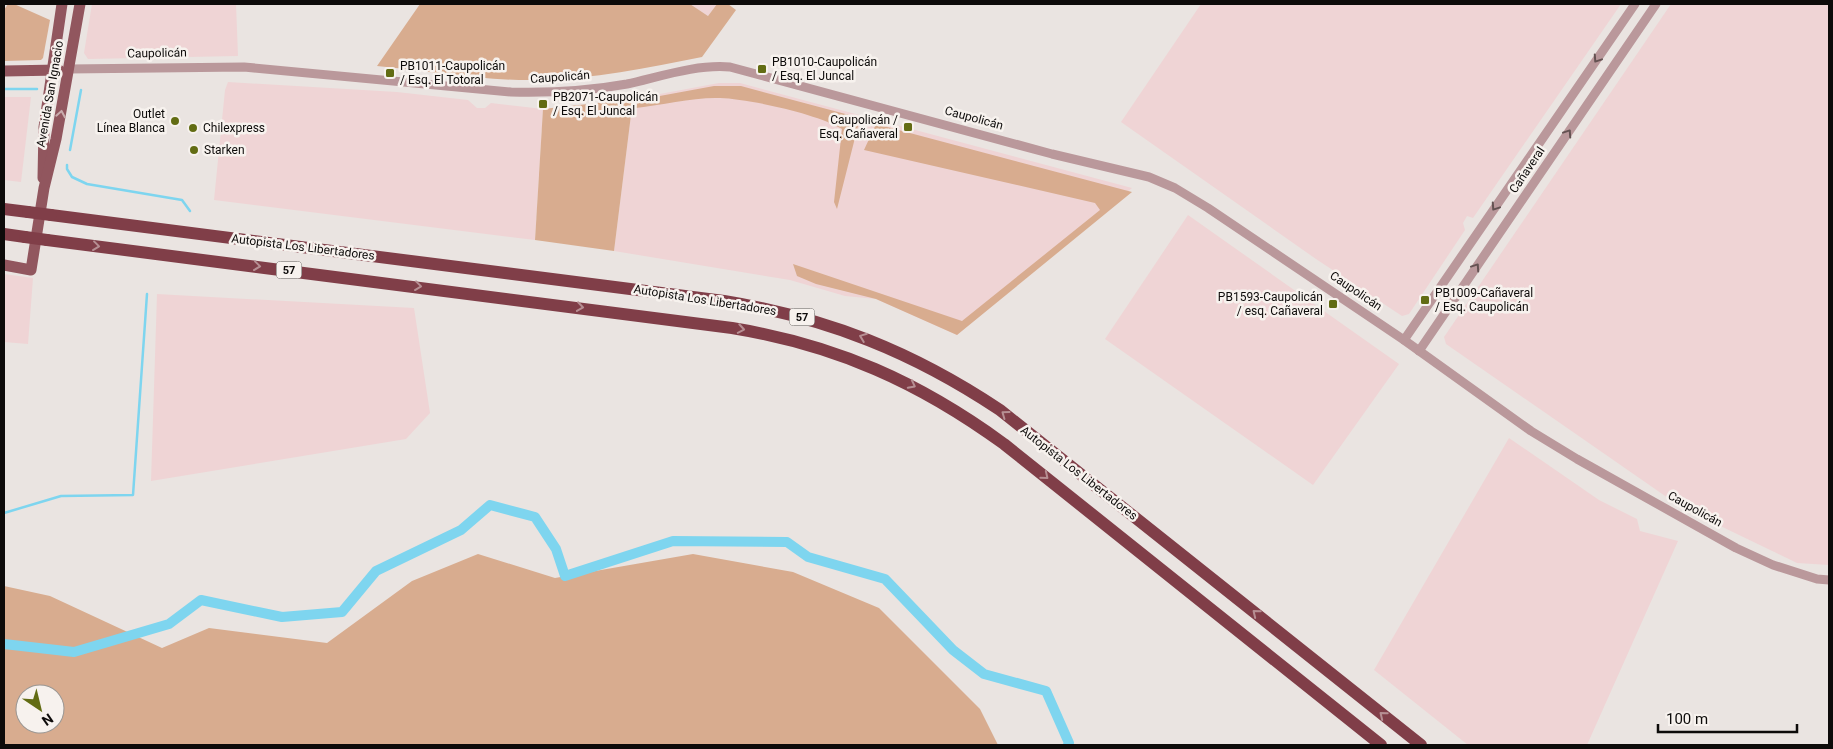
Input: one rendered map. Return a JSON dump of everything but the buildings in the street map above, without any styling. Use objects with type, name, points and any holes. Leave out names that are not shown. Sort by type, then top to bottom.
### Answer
[{"type":"highway","name":"Autopista Los Libertadores","points":[[4,209],[724,301],[792,314],[854,333],[929,366],[1006,415],[1421,745]]},
{"type":"highway","name":"Autopista Los Libertadores","points":[[4,234],[732,328],[795,340],[857,360],[897,377],[940,400],[1004,444],[1381,745]]},
{"type":"main road","name":"Avenida San Ignacio","points":[[44,188],[43,142],[62,4]]},
{"type":"main road","name":"Avenida San Ignacio","points":[[4,265],[31,270],[44,188],[56,138],[80,4]]},
{"type":"main road","points":[[58,29],[67,34],[75,30]]},
{"type":"main road","name":"Caupolicán","points":[[4,71],[68,69]]},
{"type":"street","name":"Cañaveral","points":[[1404,340],[1634,4]]},
{"type":"street","name":"Cañaveral","points":[[1419,351],[1656,4]]},
{"type":"street","name":"Caupolicán","points":[[68,69],[244,67],[511,92],[545,93],[624,84],[709,67],[740,69],[1167,183],[1216,213],[1404,340],[1531,431],[1585,464],[1736,548],[1773,565],[1817,579],[1829,580]]},
{"type":"shaded area","points":[[8,4],[14,4],[50,20],[43,58],[41,60],[4,61],[4,10]]},
{"type":"shaded area","points":[[92,4],[236,4],[238,56],[88,59],[84,53]]},
{"type":"shaded area","points":[[420,4],[690,4],[708,16],[717,4],[728,4],[736,10],[702,57],[620,72],[579,78],[517,80],[377,66]]},
{"type":"shaded area","points":[[690,4],[717,4],[708,16]]},
{"type":"shaded area","points":[[1201,4],[1621,4],[1473,218],[1467,216],[1463,223],[1465,230],[1409,314],[1402,316],[1316,259],[1121,122]]},
{"type":"shaded area","points":[[1671,4],[1829,4],[1829,565],[1797,563],[1681,507],[1446,344],[1444,337]]},
{"type":"shaded area","points":[[228,82],[397,92],[468,100],[477,108],[485,108],[491,103],[543,109],[535,240],[214,200],[225,90]]},
{"type":"shaded area","points":[[719,83],[740,83],[1132,188],[957,335],[876,299],[845,296],[790,280],[614,251],[633,99]]},
{"type":"shaded area","points":[[714,86],[741,86],[853,116],[858,126],[837,209],[834,202],[842,129],[831,123],[783,108],[720,98],[689,100],[636,108],[638,100]]},
{"type":"shaded area","points":[[4,97],[31,97],[21,182],[4,180]]},
{"type":"shaded area","points":[[633,99],[614,251],[535,240],[543,109]]},
{"type":"shaded area","points":[[876,124],[1132,192],[957,335],[876,299],[816,284],[797,276],[793,264],[962,321],[1100,210],[1095,203],[864,150]]},
{"type":"shaded area","points":[[1188,215],[1399,364],[1313,485],[1105,339]]},
{"type":"shaded area","points":[[4,274],[33,278],[28,344],[4,342]]},
{"type":"shaded area","points":[[157,294],[414,308],[430,413],[406,439],[151,481]]},
{"type":"shaded area","points":[[1509,438],[1599,500],[1637,519],[1640,531],[1678,541],[1587,745],[1468,745],[1374,670]]},
{"type":"shaded area","points":[[478,554],[555,578],[693,554],[793,572],[879,608],[980,709],[998,745],[4,745],[4,586],[50,596],[162,648],[209,628],[327,643],[412,581]]},
{"type":"waterway","points":[[4,89],[37,89]]},
{"type":"waterway","points":[[70,150],[81,90]]},
{"type":"waterway","points":[[67,165],[67,169],[72,177],[87,184],[182,200],[190,211]]},
{"type":"waterway","points":[[4,513],[61,496],[133,495],[147,294]]},
{"type":"waterway","points":[[4,644],[74,652],[169,624],[201,600],[282,617],[342,612],[376,571],[461,530],[490,505],[535,517],[556,549],[565,576],[673,541],[787,542],[808,557],[885,579],[953,650],[984,674],[1046,691],[1069,743],[1068,745]]},
{"type":"place","name":"PB1010-Caupolicán / Esq. El Juncal","points":[[762,69]]},
{"type":"place","name":"PB1011-Caupolicán / Esq. El Totoral","points":[[390,73]]},
{"type":"place","name":"PB2071-Caupolicán / Esq. El Juncal","points":[[543,104]]},
{"type":"place","name":"Outlet Línea Blanca","points":[[175,121]]},
{"type":"place","name":"Caupolicán / Esq. Cañaveral","points":[[908,127]]},
{"type":"place","name":"Chilexpress","points":[[193,128]]},
{"type":"place","name":"Starken","points":[[194,150]]},
{"type":"place","name":"PB1009-Cañaveral / Esq. Caupolicán","points":[[1425,300]]},
{"type":"place","name":"PB1593-Caupolicán / esq. Cañaveral","points":[[1333,304]]}]
